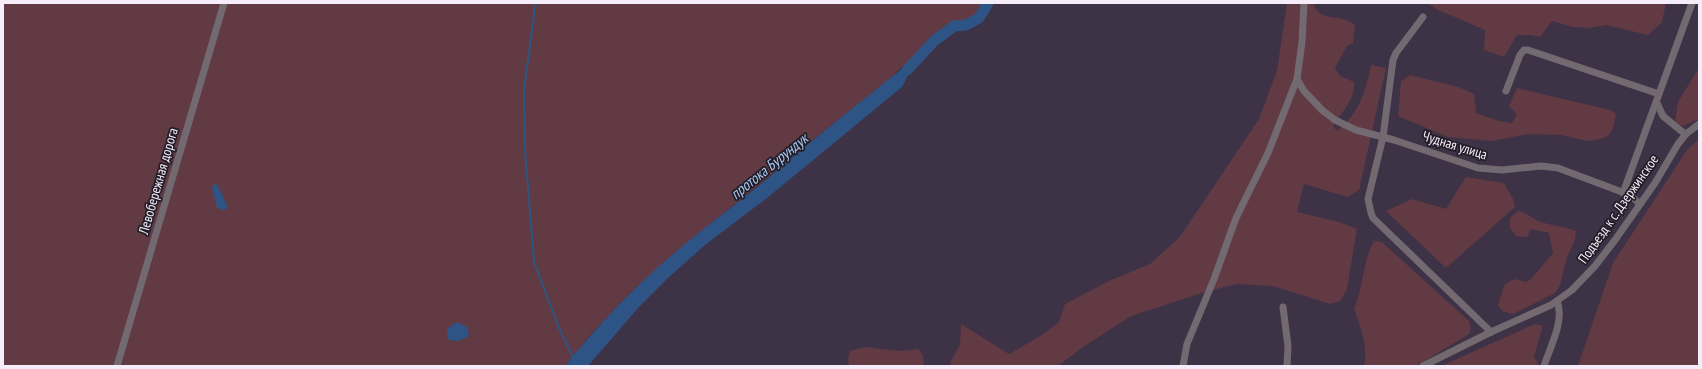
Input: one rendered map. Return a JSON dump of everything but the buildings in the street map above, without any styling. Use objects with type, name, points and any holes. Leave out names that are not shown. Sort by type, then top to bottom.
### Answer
[{"type":"street","name":"Левобережная дорога","points":[[117,366],[224,3]]},
{"type":"street","points":[[1183,366],[1187,344],[1236,218],[1268,153],[1297,79],[1302,42],[1304,3]]},
{"type":"street","points":[[1623,193],[1657,103],[1692,3]]},
{"type":"street","points":[[1423,17],[1396,53],[1393,60],[1383,137],[1368,199],[1370,213],[1373,218],[1491,332]]},
{"type":"street","points":[[1506,91],[1520,55],[1524,50],[1660,94]]},
{"type":"street","name":"Чудная улица","points":[[1297,79],[1312,101],[1335,120],[1356,130],[1485,169],[1512,170],[1541,166],[1558,168],[1630,195],[1640,204]]},
{"type":"street","points":[[1657,103],[1663,116],[1685,134]]},
{"type":"street","name":"Подъезд к с. Дзержинское","points":[[1423,366],[1491,332],[1534,313],[1557,301],[1572,290],[1596,266],[1655,183],[1685,134],[1699,124]]},
{"type":"street","points":[[1544,366],[1560,317],[1560,307],[1557,301]]},
{"type":"street","points":[[1283,307],[1288,346],[1287,366]]},
{"type":"shaded area","points":[[3,3],[988,3],[979,18],[966,25],[954,26],[934,41],[916,59],[902,67],[887,81],[672,255],[631,292],[590,335],[565,366],[3,366]]},
{"type":"shaded area","points":[[1287,3],[1313,3],[1319,13],[1349,21],[1355,25],[1353,43],[1347,46],[1335,68],[1340,76],[1354,82],[1351,99],[1334,123],[1334,128],[1338,131],[1357,109],[1364,93],[1371,65],[1386,68],[1359,190],[1348,197],[1304,184],[1297,212],[1339,222],[1357,229],[1347,289],[1340,301],[1330,304],[1273,286],[1237,284],[1205,292],[1131,316],[1083,347],[1058,366],[951,366],[950,362],[960,345],[961,324],[1009,354],[1042,335],[1059,322],[1065,304],[1109,281],[1150,264],[1179,238],[1259,119],[1277,71]]},
{"type":"shaded area","points":[[1427,3],[1666,3],[1662,22],[1648,35],[1606,25],[1589,28],[1572,27],[1552,21],[1540,37],[1517,35],[1504,57],[1484,50],[1485,30],[1438,10]]},
{"type":"shaded area","points":[[1699,68],[1699,119],[1682,126],[1675,121],[1678,102]]},
{"type":"shaded area","points":[[1410,75],[1458,87],[1474,94],[1476,113],[1499,121],[1512,123],[1517,114],[1509,106],[1517,88],[1610,110],[1616,114],[1613,128],[1608,136],[1601,139],[1588,141],[1561,135],[1529,134],[1491,141],[1448,137],[1398,116],[1401,81]]},
{"type":"shaded area","points":[[1699,139],[1699,366],[1578,366],[1613,263],[1687,150]]},
{"type":"shaded area","points":[[1466,177],[1504,183],[1513,199],[1515,207],[1446,268],[1386,211],[1412,199],[1446,209]]},
{"type":"shaded area","points":[[1518,211],[1525,213],[1541,222],[1576,231],[1575,240],[1567,257],[1560,285],[1555,293],[1513,314],[1502,311],[1498,305],[1505,284],[1515,279],[1526,282],[1532,278],[1553,253],[1549,233],[1531,229],[1527,237],[1516,236],[1510,228],[1510,218]]},
{"type":"shaded area","points":[[1374,241],[1382,242],[1469,321],[1471,328],[1469,334],[1416,366],[1364,366],[1364,344],[1354,309],[1360,292],[1367,257]]},
{"type":"shaded area","points":[[1535,324],[1543,326],[1534,356],[1539,366],[1441,366]]},
{"type":"shaded area","points":[[865,347],[900,351],[918,349],[923,355],[924,366],[849,366],[848,358],[850,351]]},
{"type":"water","points":[[916,59],[902,87],[767,198],[705,245],[669,277],[638,308],[588,366],[565,366],[590,336],[643,281],[696,235],[755,189],[899,71]]},
{"type":"water","points":[[216,183],[228,208],[224,210],[217,208],[212,187]]},
{"type":"water","points":[[457,322],[467,327],[469,336],[459,341],[449,340],[447,335],[448,328]]},
{"type":"waterway","points":[[534,3],[534,15],[524,90],[525,150],[534,262],[559,328],[574,359]]},
{"type":"waterway","name":"протока Бурундук","points":[[907,70],[934,41],[954,26],[966,25],[979,18],[988,3]]}]
